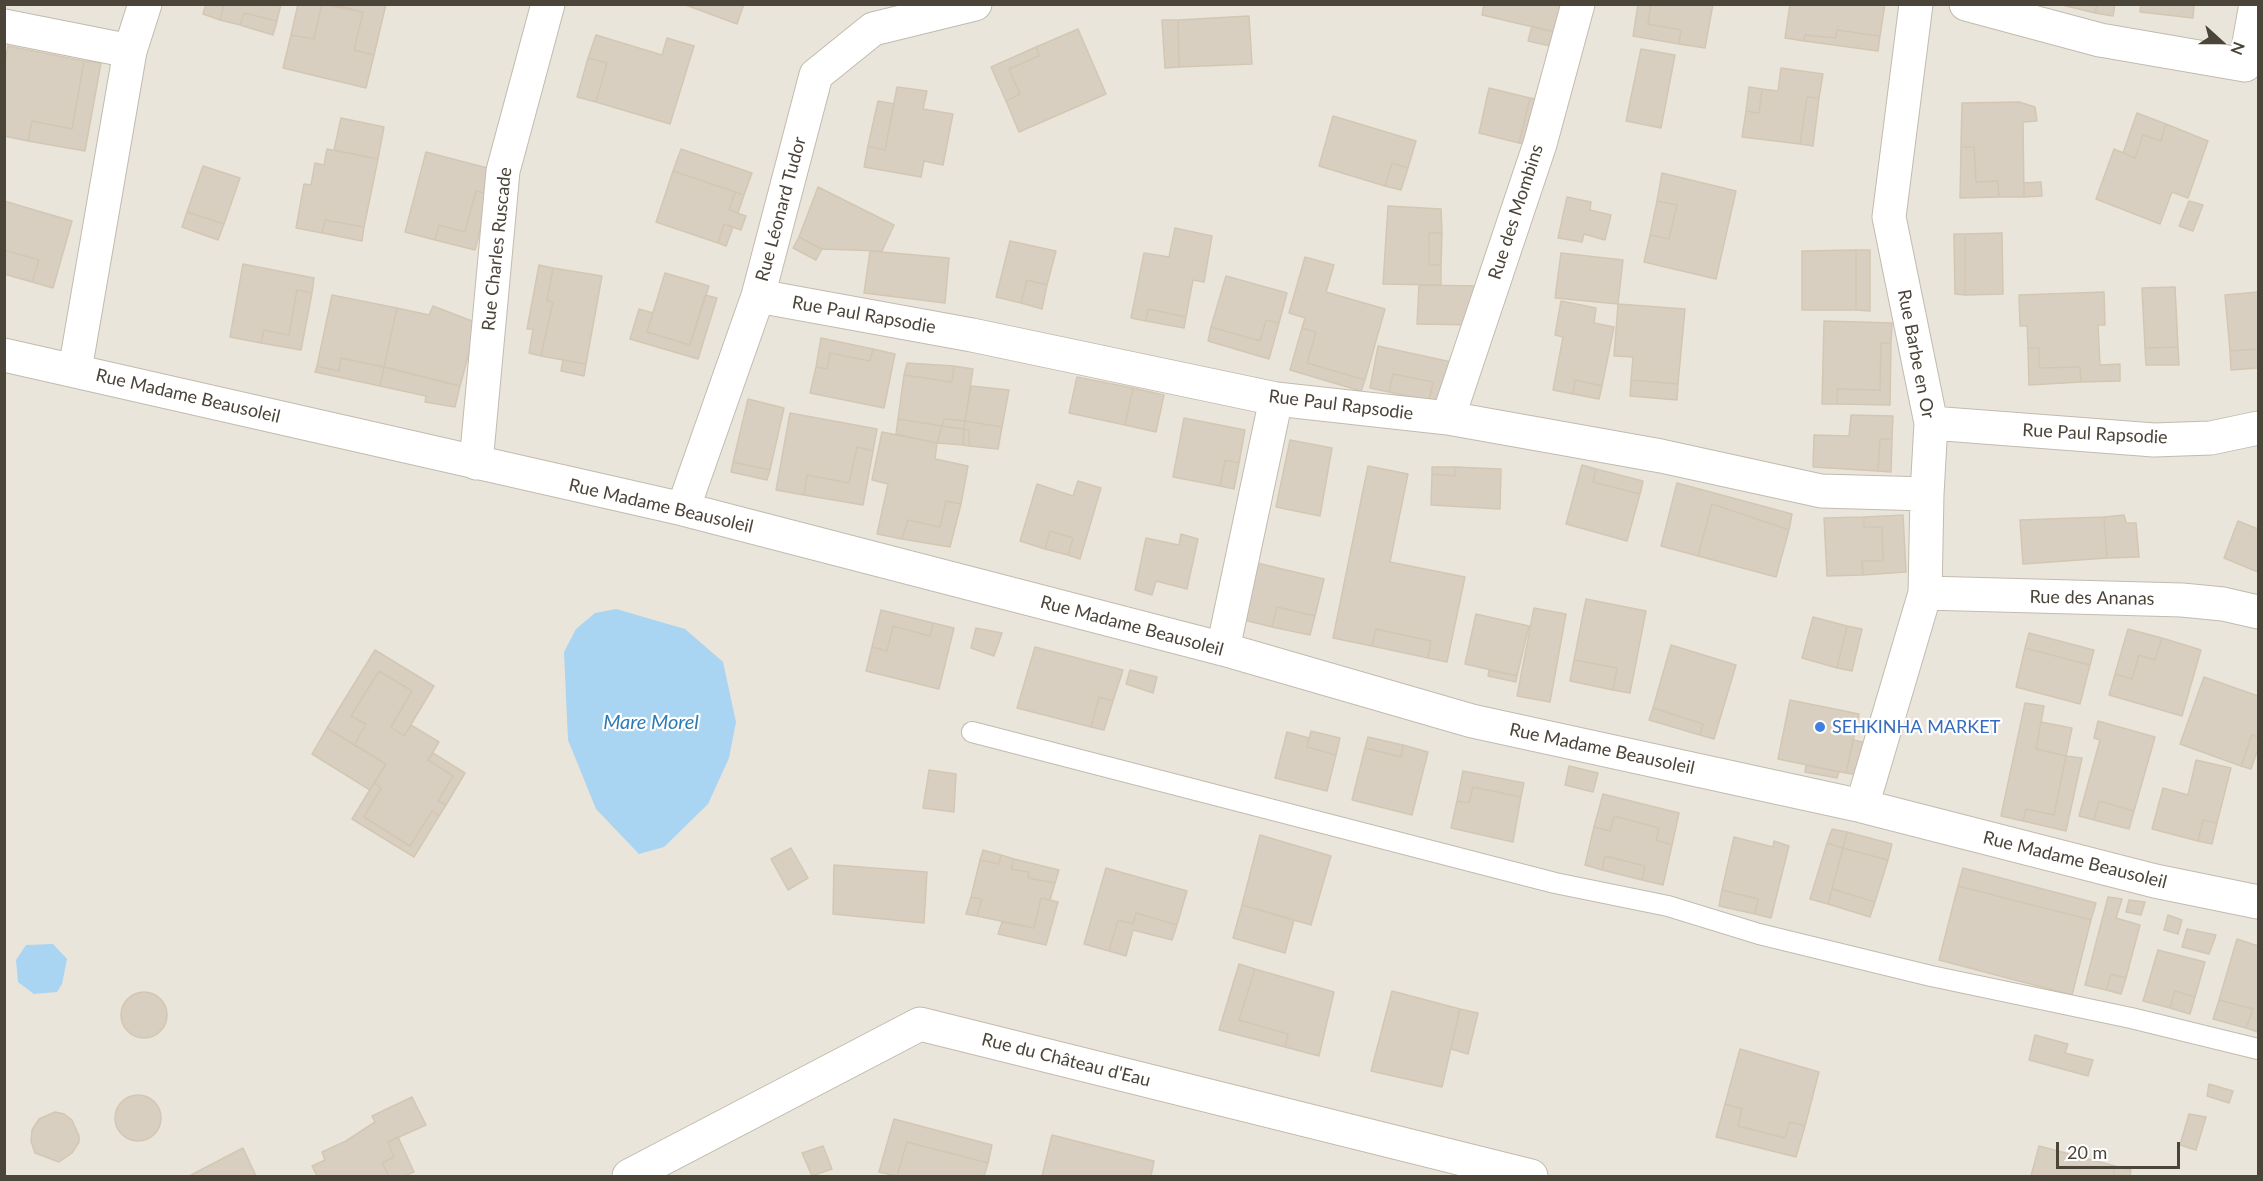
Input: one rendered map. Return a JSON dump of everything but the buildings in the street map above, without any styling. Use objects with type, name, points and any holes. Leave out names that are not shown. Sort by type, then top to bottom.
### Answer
[{"type":"street","points":[[75,370],[130,51],[146,4]]},
{"type":"street","name":"Rue Charles Ruscade","points":[[476,463],[504,171],[548,4]]},
{"type":"street","name":"Rue Léonard Tudor","points":[[683,509],[758,296],[816,75],[873,29],[975,4]]},
{"type":"street","name":"Rue des Mombins","points":[[1448,418],[1540,144],[1578,4]]},
{"type":"street","name":"Rue Barbe en Or","points":[[1862,806],[1925,593],[1931,423],[1889,217],[1916,4]]},
{"type":"street","points":[[1966,4],[2100,40],[2245,64],[2256,4]]},
{"type":"street","points":[[4,26],[130,51]]},
{"type":"street","name":"Rue Paul Rapsodie","points":[[758,296],[972,335],[1276,399],[1448,418],[1661,456],[1821,491],[1927,494]]},
{"type":"street","name":"Rue Madame Beausoleil","points":[[4,355],[683,509],[1223,649],[1472,721],[1862,806],[2155,881],[2258,902]]},
{"type":"street","points":[[1223,649],[1276,399]]},
{"type":"street","name":"Rue Paul Rapsodie","points":[[1931,423],[2154,440],[2211,438],[2259,428]]},
{"type":"street","name":"Rue des Ananas","points":[[1925,593],[2182,600],[2223,604],[2259,612]]},
{"type":"street","name":"Rue du Château d'Eau","points":[[629,1176],[920,1024],[1531,1176]]},
{"type":"lane","points":[[972,732],[1555,883],[1668,906],[1759,934],[1931,976],[2131,1018],[2259,1049]]},
{"type":"shaded area","points":[[5,5],[2258,5],[2258,1176],[5,1176]]},
{"type":"water","name":"Mare Morel","points":[[616,609],[685,629],[723,662],[736,722],[729,758],[708,804],[664,847],[639,854],[596,809],[568,740],[564,652],[576,629],[595,613]]},
{"type":"water","points":[[53,944],[67,959],[62,984],[57,992],[34,994],[18,982],[16,960],[26,945]]},
{"type":"place","name":"SEHKINHA MARKET","points":[[1820,727]]}]
